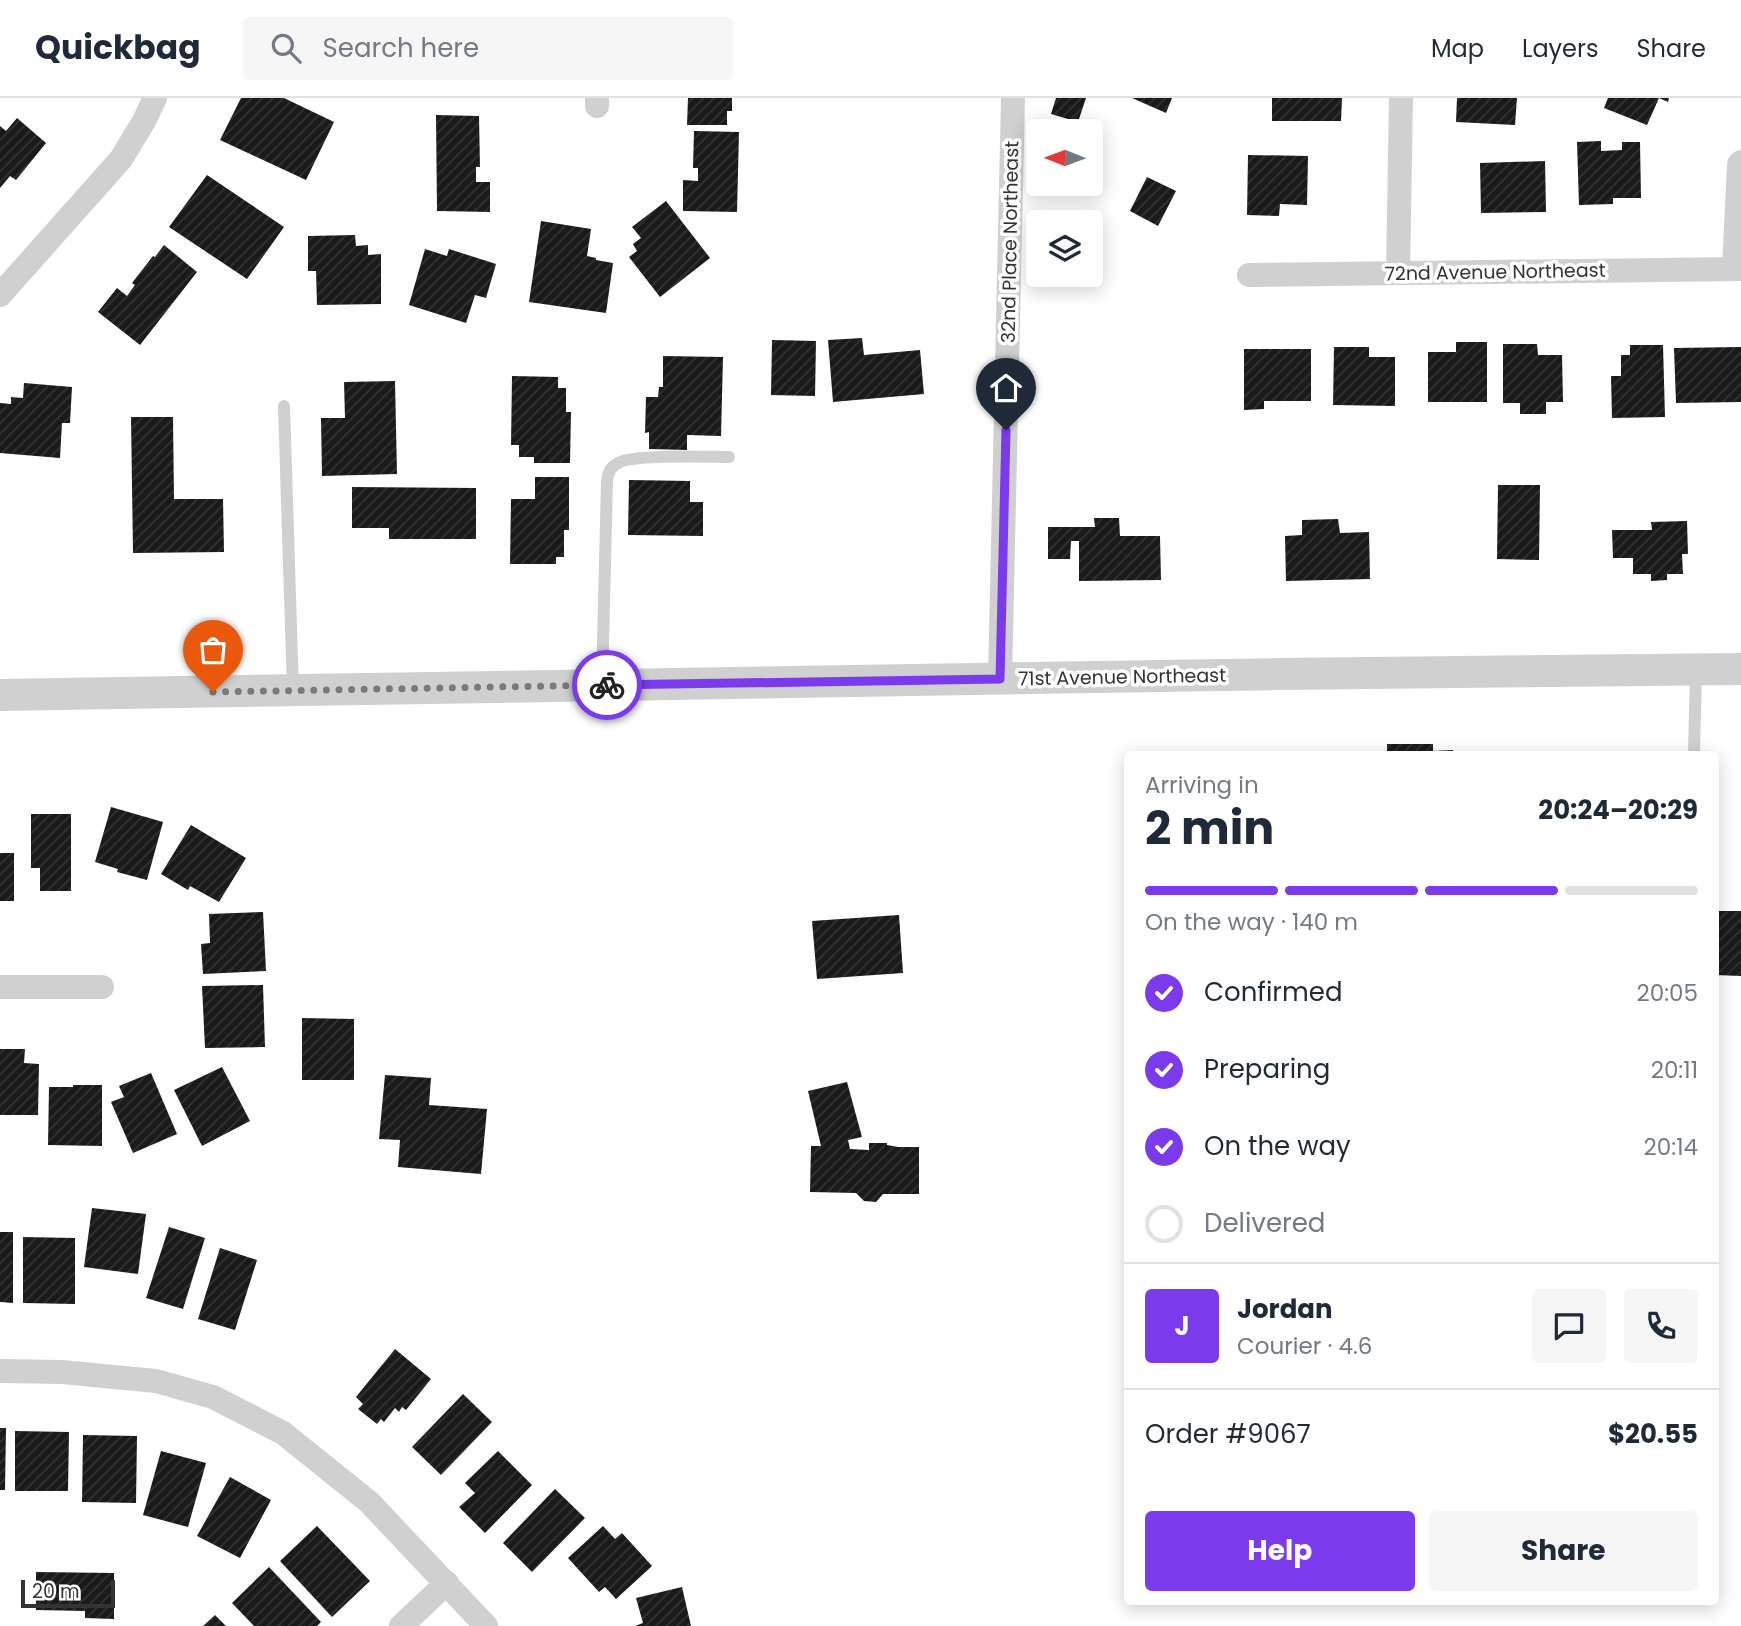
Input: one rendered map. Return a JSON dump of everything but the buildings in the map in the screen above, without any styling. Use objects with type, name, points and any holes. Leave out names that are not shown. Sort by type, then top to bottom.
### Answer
[{"type":"street","points":[[0,295],[121,159],[155,98]]},
{"type":"street","name":"32nd Place Northeast","points":[[1000,679],[1013,98]]},
{"type":"street","points":[[1398,273],[1401,98]]},
{"type":"street","points":[[1737,269],[1741,162]]},
{"type":"street","name":"72nd Avenue Northeast","points":[[1249,275],[1737,269]]},
{"type":"street","name":"71st Avenue Northeast","points":[[0,695],[1741,669]]},
{"type":"street","points":[[0,986],[102,987]]},
{"type":"street","points":[[0,1371],[62,1372],[156,1381],[212,1397],[283,1433],[369,1502],[486,1626]]},
{"type":"street","points":[[401,1626],[447,1583]]},
{"type":"lane","points":[[285,406],[293,690]]},
{"type":"lane","points":[[602,685],[609,471],[621,461],[636,458],[729,457]]},
{"type":"lane","points":[[1693,751],[1696,669]]},
{"type":"way so far","points":[[213,692],[607,685]]},
{"type":"route","points":[[607,685],[1000,679],[1006,430]]}]
